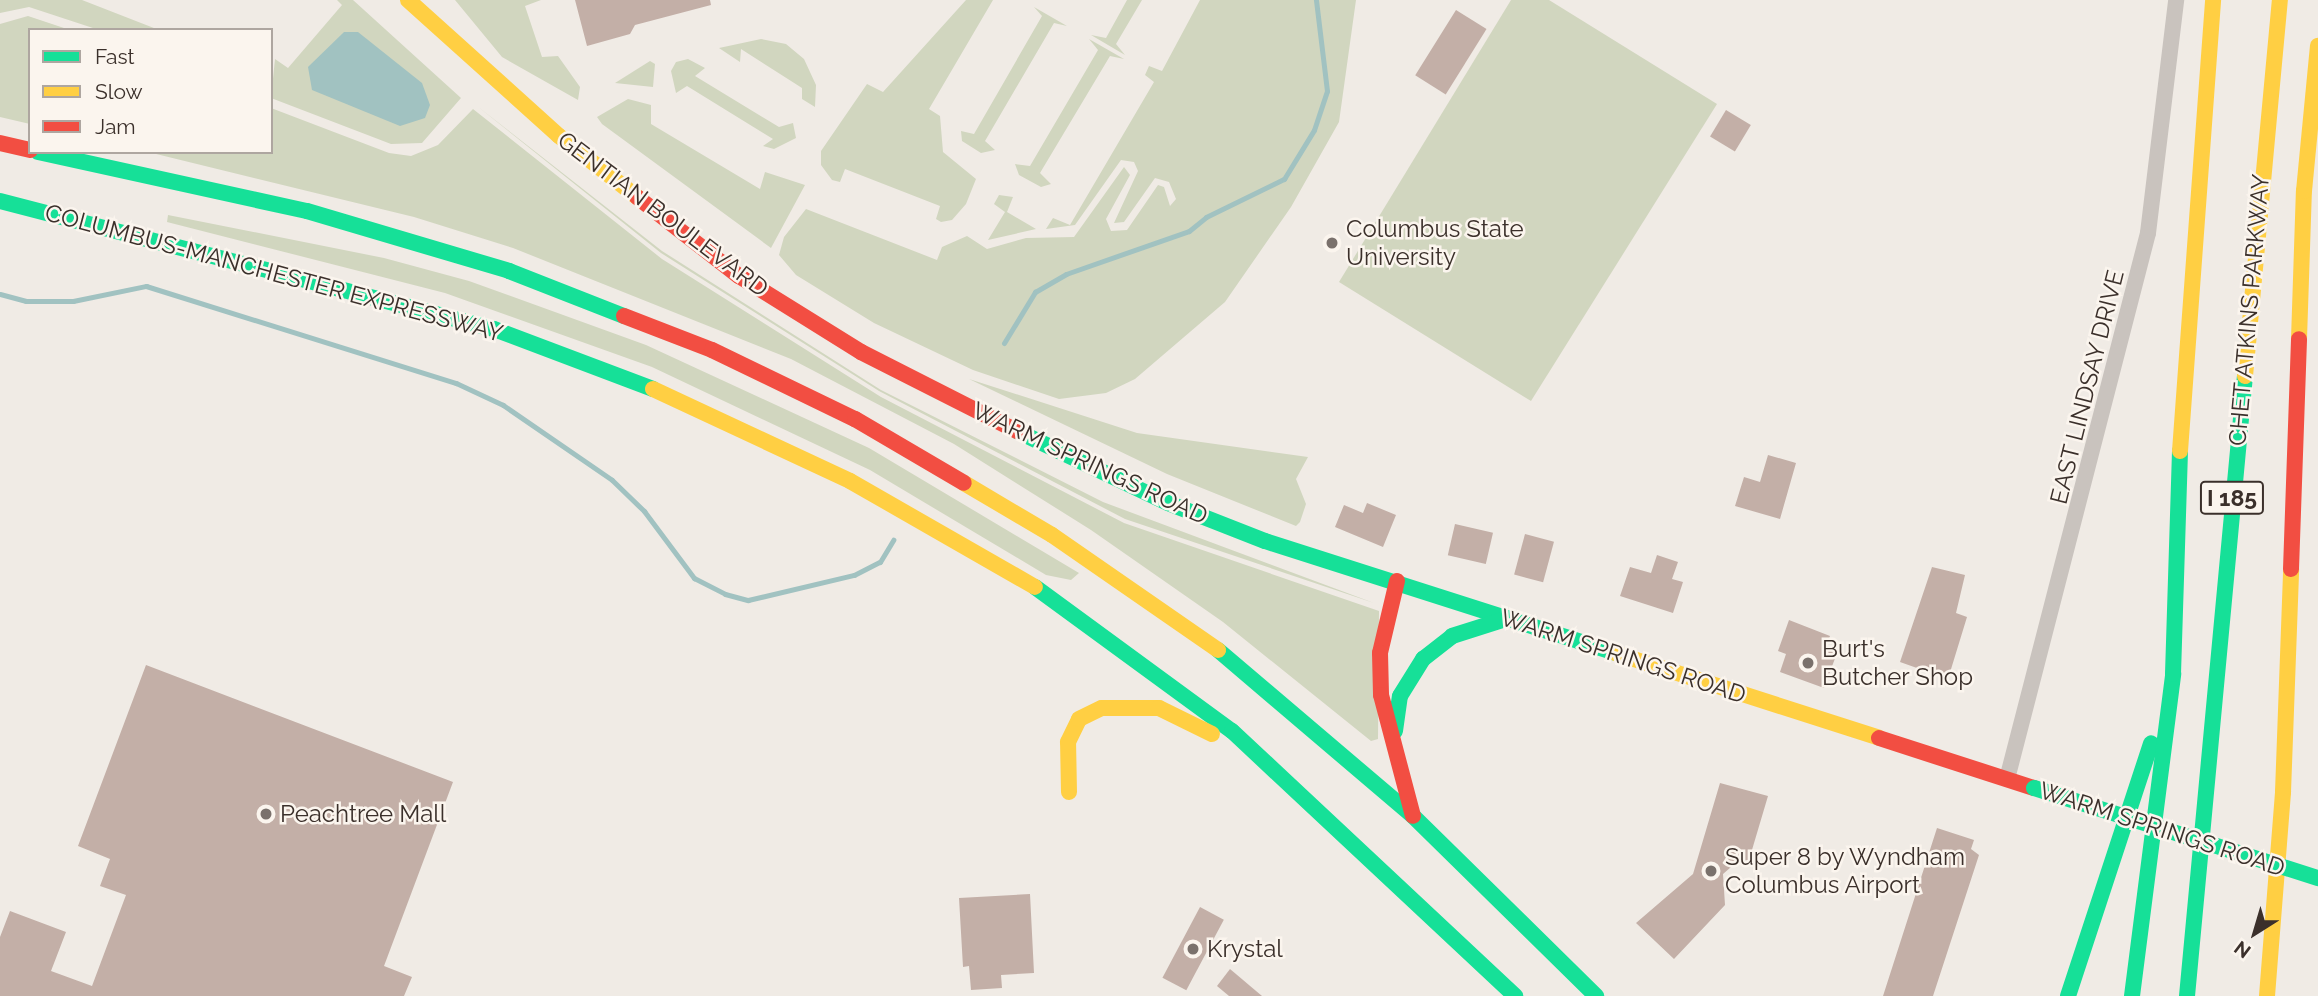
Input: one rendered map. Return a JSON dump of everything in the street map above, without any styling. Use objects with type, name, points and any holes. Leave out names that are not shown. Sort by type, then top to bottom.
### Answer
[{"type":"main road","name":"GENTIAN BOULEVARD","points":[[408,0],[549,128],[739,276],[861,352],[943,393]]},
{"type":"main road","name":"I 185","points":[[2133,996],[2173,674],[2181,412],[2213,0]]},
{"type":"main road","name":"CHET ATKINS PARKWAY","points":[[2187,996],[2280,0]]},
{"type":"main road","points":[[2267,996],[2283,792],[2304,191],[2318,46]]},
{"type":"main road","points":[[0,138],[15,147]]},
{"type":"main road","points":[[47,154],[307,211],[509,271],[712,350],[843,413],[942,466],[1194,631],[1412,816],[1596,996]]},
{"type":"main road","name":"COLUMBUS-MANCHESTER EXPRESSWAY","points":[[3,202],[494,329],[697,406],[850,481],[1028,582],[1232,732],[1515,996]]},
{"type":"main road","name":"WARM SPRINGS ROAD","points":[[943,393],[1168,503],[1265,541],[1397,581],[2318,878]]},
{"type":"main road","points":[[1397,581],[1380,653],[1381,695],[1412,816]]},
{"type":"main road","points":[[1394,745],[1400,696],[1423,659],[1452,636],[1509,618]]},
{"type":"main road","points":[[2068,996],[2173,674]]},
{"type":"main road","points":[[1069,792],[1068,742],[1079,719],[1102,708],[1158,708],[1270,767]]},
{"type":"street","name":"EAST LINDSAY DRIVE","points":[[2007,779],[2144,255],[2168,98],[2176,0]]},
{"type":"green space","points":[[0,0],[82,0],[154,28],[93,28],[29,7],[0,13]]},
{"type":"green space","points":[[337,0],[353,0],[461,98],[422,143],[391,144],[273,99],[275,59],[288,68],[342,5]]},
{"type":"green space","points":[[455,0],[541,0],[525,6],[542,57],[558,56],[580,87],[578,100],[502,57]]},
{"type":"green space","points":[[966,0],[993,0],[929,109],[940,116],[943,152],[976,179],[966,204],[952,220],[941,222],[936,219],[940,206],[845,169],[840,182],[832,180],[821,165],[821,151],[867,84],[883,92]]},
{"type":"green space","points":[[1127,0],[1142,0],[1116,44],[1125,55],[1091,35],[1106,38]]},
{"type":"green space","points":[[1200,0],[1356,0],[1339,122],[1291,207],[1225,302],[1135,379],[1106,393],[1059,399],[973,370],[874,323],[796,275],[779,255],[784,237],[806,209],[937,260],[942,247],[967,236],[987,249],[1026,238],[1074,237],[1124,167],[1130,175],[1106,219],[1111,231],[1127,230],[1158,185],[1164,187],[1170,206],[1176,199],[1169,182],[1155,178],[1124,222],[1114,223],[1138,171],[1134,162],[1121,160],[1075,225],[1046,229],[1053,218],[1070,225],[1154,82],[1145,75],[1149,66],[1162,71]]},
{"type":"green space","points":[[1511,0],[1549,0],[1717,104],[1531,401],[1339,282]]},
{"type":"green space","points":[[1034,7],[1067,26],[1054,23],[985,141],[995,150],[981,153],[962,141],[961,131],[974,134],[1042,16]]},
{"type":"green space","points":[[28,16],[64,28],[28,28],[28,124],[0,117],[0,24]]},
{"type":"green space","points":[[761,39],[786,44],[804,59],[816,85],[815,107],[802,99],[802,88],[741,49],[740,62],[719,48]]},
{"type":"green space","points":[[1089,39],[1124,59],[1110,56],[1040,173],[1051,184],[1041,187],[1019,175],[1015,164],[1030,166],[1098,50]]},
{"type":"green space","points":[[688,59],[705,68],[695,76],[779,127],[793,123],[796,138],[774,149],[763,146],[773,139],[687,86],[676,93],[671,71],[676,62]]},
{"type":"green space","points":[[650,61],[655,64],[653,87],[615,83]]},
{"type":"green space","points":[[628,99],[651,105],[651,124],[760,189],[765,172],[805,185],[771,248],[602,124],[597,117]]},
{"type":"green space","points":[[477,106],[662,251],[881,390],[1103,502],[1374,603],[1125,519],[879,391],[661,253]]},
{"type":"green space","points":[[273,109],[389,153],[411,156],[438,145],[473,109],[662,259],[881,397],[1124,523],[1379,611],[1378,739],[1371,741],[1223,622],[1091,530],[954,444],[791,359],[513,248],[414,217],[156,154],[273,154]]},
{"type":"green space","points":[[999,195],[1013,197],[1007,212],[1036,229],[988,240],[1005,212],[994,204]]},
{"type":"green space","points":[[168,215],[384,258],[469,281],[646,345],[869,448],[1079,573],[1071,580],[1046,575],[870,470],[652,367],[445,293],[167,222]]},
{"type":"green space","points":[[969,379],[1137,433],[1308,457],[1296,479],[1306,504],[1300,522],[1296,526],[1167,474]]},
{"type":"water","points":[[344,32],[358,32],[422,83],[430,105],[425,118],[400,126],[312,90],[308,67]]},
{"type":"building","points":[[575,0],[710,0],[711,5],[635,25],[630,34],[587,46]]},
{"type":"building","points":[[1456,10],[1487,29],[1446,94],[1415,75]]},
{"type":"building","points":[[1726,110],[1751,125],[1735,152],[1710,137]]},
{"type":"building","points":[[1768,455],[1796,463],[1780,519],[1735,506],[1744,477],[1760,482]]},
{"type":"building","points":[[1367,503],[1396,515],[1383,547],[1335,527],[1344,505],[1363,513]]},
{"type":"building","points":[[1455,524],[1493,533],[1486,564],[1448,555]]},
{"type":"building","points":[[1525,534],[1554,542],[1543,582],[1514,575]]},
{"type":"building","points":[[1657,555],[1678,562],[1672,579],[1683,582],[1673,613],[1620,596],[1630,567],[1651,573]]},
{"type":"building","points":[[1932,567],[1965,575],[1956,613],[1967,617],[1948,679],[1900,662]]},
{"type":"building","name":"Burt's Butcher Shop","points":[[1789,620],[1830,636],[1825,649],[1837,653],[1824,688],[1780,672],[1786,654],[1778,651]]},
{"type":"building","name":"Peachtree Mall","points":[[146,665],[453,782],[384,966],[412,977],[404,996],[0,996],[0,937],[10,911],[66,932],[51,971],[92,986],[126,895],[100,886],[110,859],[78,846]]},
{"type":"building","name":"Super 8 by Wyndham Columbus Airport","points":[[1720,783],[1768,796],[1749,860],[1738,861],[1723,874],[1725,905],[1674,959],[1636,923],[1693,874]]},
{"type":"building","points":[[1937,828],[1974,840],[1971,849],[1979,855],[1933,996],[1883,996]]},
{"type":"building","points":[[1030,894],[1034,973],[1001,975],[1002,988],[971,990],[969,966],[963,967],[959,898]]},
{"type":"building","name":"Krystal","points":[[1200,907],[1224,920],[1186,990],[1162,978]]},
{"type":"building","points":[[1230,969],[1262,996],[1229,996],[1217,986]]},
{"type":"waterway","points":[[1004,343],[1035,292],[1066,274],[1189,231],[1206,217],[1284,179],[1314,130],[1327,91],[1316,0]]},
{"type":"waterway","points":[[0,294],[26,301],[73,301],[146,286],[456,383],[503,405],[612,480],[644,511],[694,578],[725,594],[748,600],[854,575],[880,562],[893,540]]},
{"type":"traffic: fast","points":[[47,154],[307,211],[509,271],[624,316]]},
{"type":"traffic: fast","points":[[0,201],[494,329],[653,389]]},
{"type":"traffic: fast","points":[[2187,996],[2245,376]]},
{"type":"traffic: fast","points":[[1017,431],[1168,503],[1265,541],[1615,653]]},
{"type":"traffic: fast","points":[[2132,996],[2173,674],[2180,451]]},
{"type":"traffic: fast","points":[[1035,587],[1232,731],[1515,996]]},
{"type":"traffic: fast","points":[[1395,731],[1400,696],[1423,659],[1452,636],[1509,618]]},
{"type":"traffic: fast","points":[[1218,650],[1413,816],[1596,996]]},
{"type":"traffic: fast","points":[[2068,996],[2151,743]]},
{"type":"traffic: fast","points":[[2034,788],[2318,878]]},
{"type":"traffic: slow","points":[[408,0],[559,136],[637,197]]},
{"type":"traffic: slow","points":[[2180,451],[2213,0]]},
{"type":"traffic: slow","points":[[2245,376],[2280,0]]},
{"type":"traffic: slow","points":[[2299,339],[2304,191],[2318,46]]},
{"type":"traffic: slow","points":[[653,389],[850,481],[1035,587]]},
{"type":"traffic: slow","points":[[964,483],[1052,535],[1218,650]]},
{"type":"traffic: slow","points":[[2267,996],[2283,792],[2291,569]]},
{"type":"traffic: slow","points":[[1615,653],[1879,738]]},
{"type":"traffic: slow","points":[[1069,792],[1068,742],[1079,719],[1102,708],[1159,708],[1212,734]]},
{"type":"traffic: jam","points":[[0,143],[28,150]]},
{"type":"traffic: jam","points":[[637,197],[739,276],[861,352],[1017,431]]},
{"type":"traffic: jam","points":[[624,316],[712,350],[855,419],[964,483]]},
{"type":"traffic: jam","points":[[2291,569],[2299,339]]},
{"type":"traffic: jam","points":[[1397,581],[1380,653],[1381,695],[1413,816]]},
{"type":"traffic: jam","points":[[1879,738],[2034,788]]},
{"type":"place","name":"Columbus State University","points":[[1332,243]]},
{"type":"place","name":"Burt's Butcher Shop","points":[[1808,663]]},
{"type":"place","name":"Peachtree Mall","points":[[266,814]]},
{"type":"place","name":"Super 8 by Wyndham Columbus Airport","points":[[1711,871]]},
{"type":"place","name":"Krystal","points":[[1193,949]]}]
